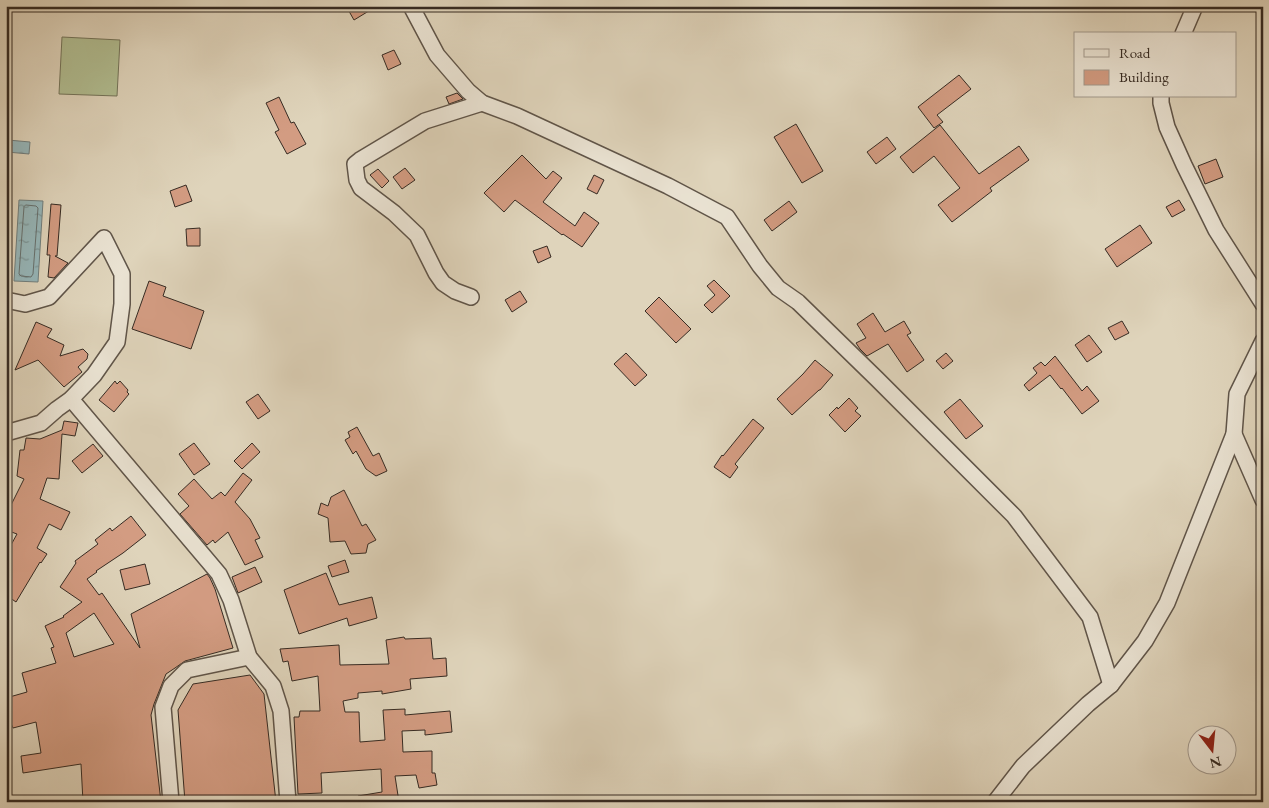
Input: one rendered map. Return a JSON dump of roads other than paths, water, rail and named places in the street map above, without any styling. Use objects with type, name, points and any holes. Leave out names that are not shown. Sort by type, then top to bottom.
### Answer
[{"type":"street","points":[[412,6],[437,55],[468,91],[482,103],[517,116],[668,186],[727,217],[760,266],[778,288],[798,302],[1014,516],[1090,617],[1111,685]]},
{"type":"street","points":[[1184,32],[1195,6]]},
{"type":"street","points":[[1161,98],[1166,127],[1216,230],[1263,304]]},
{"type":"street","points":[[471,297],[443,283],[417,235],[394,213],[361,188],[355,174],[356,164],[360,160],[424,121],[482,103]]},
{"type":"street","points":[[6,300],[25,304],[49,297],[104,238],[122,274],[122,304],[117,342],[94,375],[71,399],[41,423],[6,433]]},
{"type":"street","points":[[995,802],[1023,766],[1088,704],[1111,685],[1145,640],[1167,603],[1234,434],[1237,394],[1263,341]]},
{"type":"street","points":[[71,399],[218,574],[231,600],[249,657],[273,686],[282,710],[288,802]]},
{"type":"street","points":[[1234,434],[1263,500]]},
{"type":"street","points":[[171,802],[163,707],[171,686],[187,670],[249,657]]},
{"type":"water","points":[[8,140],[30,142],[29,154],[7,152]]},
{"type":"water","points":[[19,200],[43,201],[38,282],[14,281]]}]
